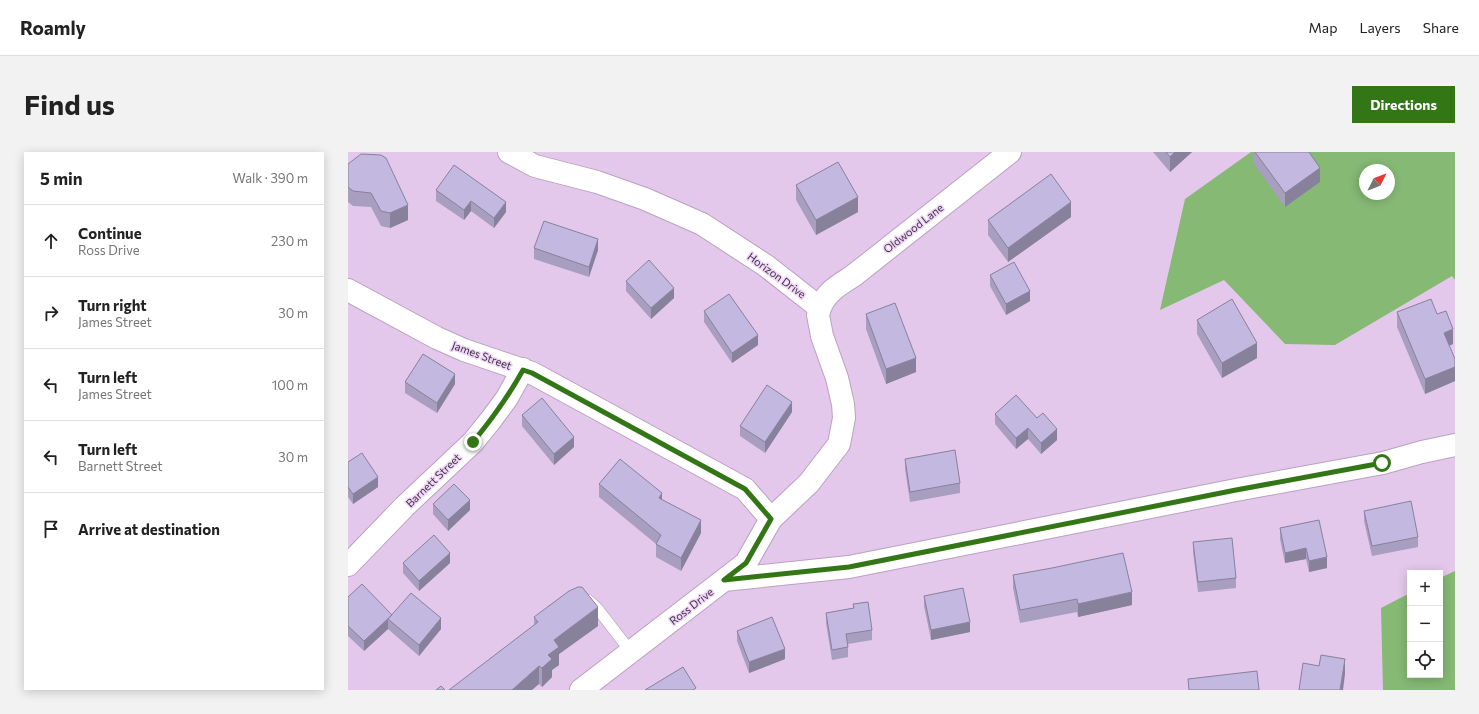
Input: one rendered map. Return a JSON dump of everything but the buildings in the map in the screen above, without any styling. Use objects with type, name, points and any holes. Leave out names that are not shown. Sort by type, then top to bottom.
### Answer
[{"type":"street","name":"Horizon Drive","points":[[509,152],[535,166],[604,185],[645,199],[702,224],[765,265],[820,308]]},
{"type":"street","name":"Oldwood Lane","points":[[820,308],[831,291],[853,276],[1010,152]]},
{"type":"street","name":"James Street","points":[[348,290],[437,338],[464,350],[539,377],[745,489],[771,519]]},
{"type":"street","points":[[724,580],[746,563],[771,519],[810,483],[839,444],[844,418],[843,404],[837,378],[822,336],[818,315],[820,308]]},
{"type":"street","name":"Barnett Street","points":[[348,565],[405,506],[473,442],[507,398],[523,370]]},
{"type":"street","name":"Ross Drive","points":[[581,690],[724,580],[849,567],[1236,490],[1382,463],[1455,445]]},
{"type":"lane","points":[[579,598],[587,599],[597,608],[631,652]]},
{"type":"green space","points":[[1251,152],[1455,152],[1455,280],[1452,276],[1335,345],[1285,344],[1224,280],[1160,310],[1185,199]]},
{"type":"green space","points":[[1455,571],[1455,690],[1383,690],[1381,608],[1407,595],[1407,678],[1443,678],[1443,577]]},
{"type":"route","points":[[473,442],[507,398],[523,370],[532,373],[745,489],[771,519],[746,563],[724,580],[849,567],[1236,490],[1382,463]]}]
